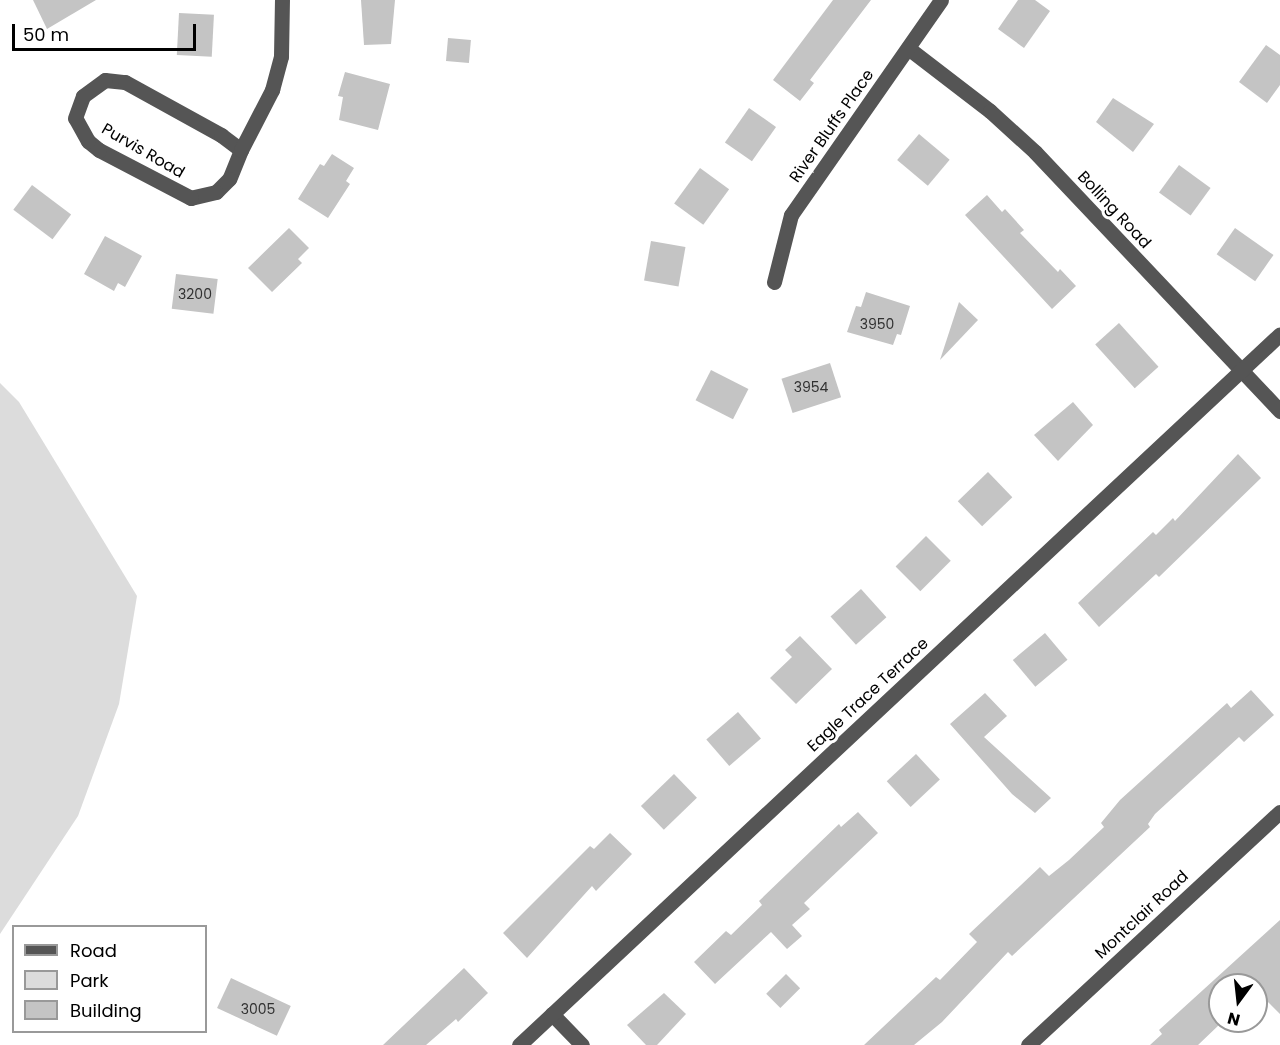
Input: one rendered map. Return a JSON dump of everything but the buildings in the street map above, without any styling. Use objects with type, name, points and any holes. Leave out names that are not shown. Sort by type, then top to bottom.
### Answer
[{"type":"street","name":"Purvis Road","points":[[241,150],[221,135],[125,82],[105,80],[90,88],[75,111],[79,128],[99,150],[191,198],[216,192],[229,179],[241,150],[272,90],[281,56],[282,0]]},
{"type":"street","name":"River Bluffs Place","points":[[774,282],[791,215],[941,0]]},
{"type":"street","name":"Bolling Road","points":[[908,48],[990,111],[1035,152],[1280,411]]},
{"type":"street","name":"Eagle Trace Terrace","points":[[519,1045],[1280,334]]},
{"type":"street","name":"Montclair Road","points":[[1028,1045],[1280,812]]},
{"type":"street","points":[[552,1014],[582,1045]]},
{"type":"green space","points":[[0,383],[19,402],[137,596],[119,704],[78,816],[0,934]]}]
